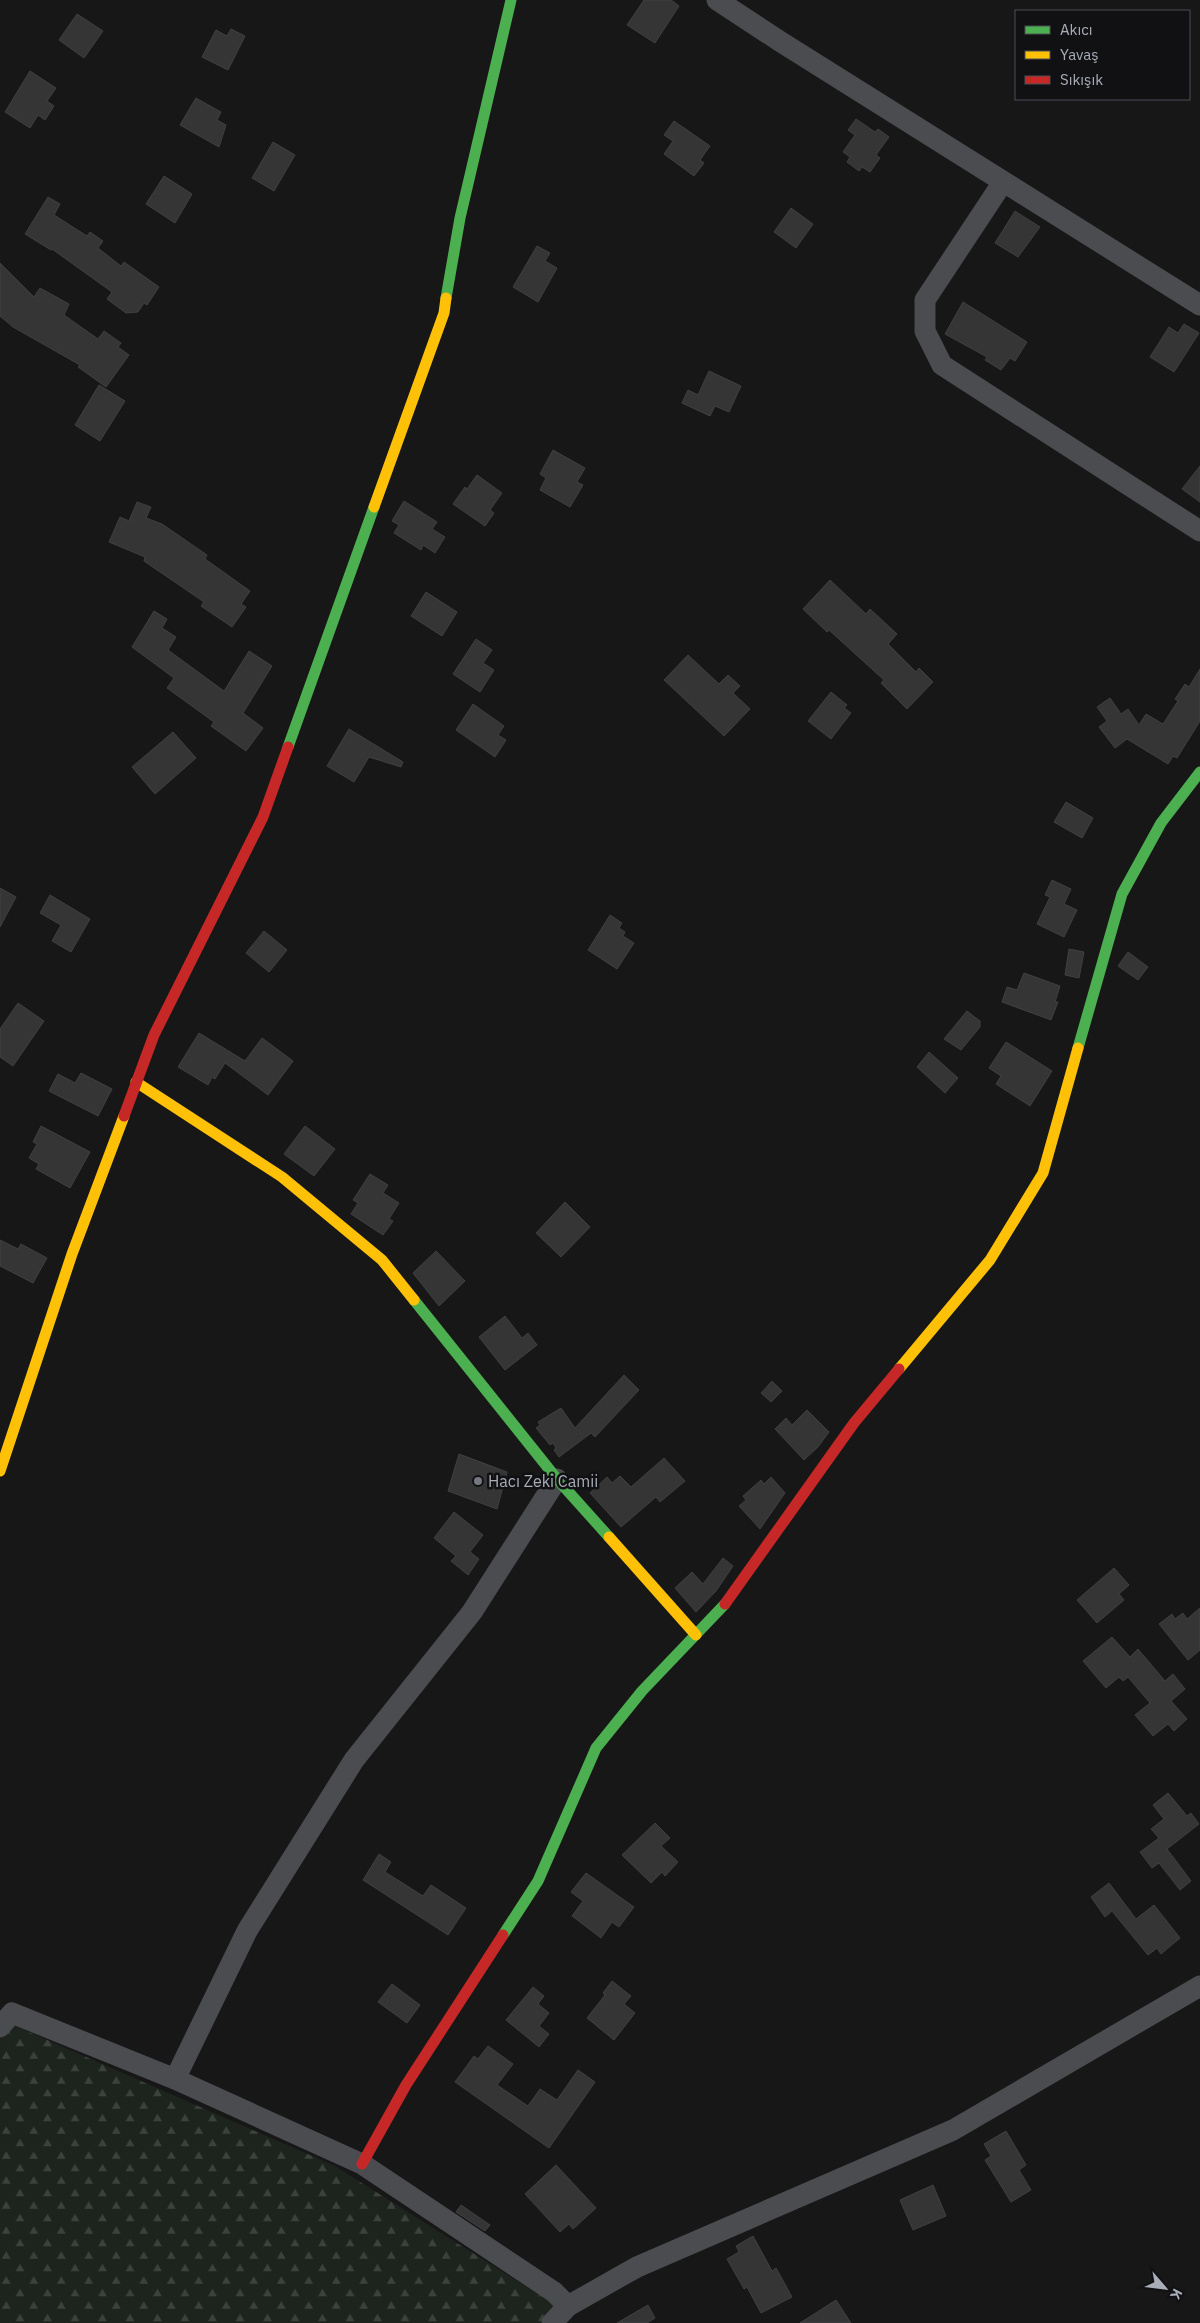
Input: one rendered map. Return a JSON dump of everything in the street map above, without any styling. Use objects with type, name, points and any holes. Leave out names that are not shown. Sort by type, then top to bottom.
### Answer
[{"type":"street","points":[[0,1471],[72,1254],[154,1035],[263,817],[444,313],[460,218],[511,0]]},
{"type":"street","points":[[717,0],[1002,182],[1200,305]]},
{"type":"street","points":[[1002,182],[925,300],[925,330],[942,365],[1200,531]]},
{"type":"street","points":[[362,2164],[406,2085],[538,1881],[596,1748],[642,1691],[728,1601],[854,1423],[990,1260],[1043,1173],[1122,894],[1161,823],[1200,772]]},
{"type":"street","points":[[136,1082],[282,1177],[382,1260],[557,1479],[696,1635]]},
{"type":"street","points":[[175,2078],[247,1931],[354,1760],[472,1612],[557,1479]]},
{"type":"street","points":[[552,2323],[568,2306],[637,2267],[953,2130],[1200,1986]]},
{"type":"street","points":[[0,2027],[12,2013],[175,2078],[362,2164],[554,2292],[568,2306]]},
{"type":"green space","points":[[11,2024],[335,2166],[560,2308],[544,2323],[0,2323],[0,2039]]},
{"type":"building","points":[[644,0],[671,0],[679,6],[655,43],[627,25]]},
{"type":"building","points":[[77,14],[103,31],[84,58],[59,40]]},
{"type":"building","points":[[231,29],[245,36],[228,70],[202,57],[216,30],[227,36]]},
{"type":"building","points":[[30,71],[56,88],[47,101],[54,106],[45,120],[38,115],[30,128],[5,112]]},
{"type":"building","points":[[196,98],[221,112],[217,120],[226,125],[219,147],[180,125]]},
{"type":"building","points":[[856,119],[875,132],[878,129],[889,137],[876,155],[880,158],[870,172],[862,167],[859,171],[847,162],[850,157],[843,152],[855,135],[848,130]]},
{"type":"building","points":[[674,121],[710,146],[700,160],[704,163],[694,176],[664,154],[673,141],[664,135]]},
{"type":"building","points":[[273,142],[295,155],[274,191],[252,178]]},
{"type":"building","points":[[164,176],[192,194],[175,223],[146,204]]},
{"type":"building","points":[[48,197],[60,204],[54,215],[87,236],[90,232],[103,241],[98,248],[121,266],[124,262],[159,287],[147,305],[144,303],[138,312],[126,313],[107,299],[112,292],[52,249],[25,234]]},
{"type":"building","points":[[791,208],[813,224],[796,248],[774,232]]},
{"type":"building","points":[[1015,211],[1040,227],[1018,257],[995,243]]},
{"type":"building","points":[[537,246],[550,253],[545,261],[557,268],[538,302],[513,287]]},
{"type":"building","points":[[0,263],[34,297],[40,288],[69,304],[64,315],[98,339],[104,331],[121,343],[118,347],[129,355],[106,387],[78,367],[80,365],[13,327],[0,316]]},
{"type":"building","points":[[963,302],[1027,342],[1015,361],[1010,358],[1001,370],[985,360],[987,357],[945,334]]},
{"type":"building","points":[[1184,324],[1199,333],[1174,372],[1150,357],[1169,327],[1178,333]]},
{"type":"building","points":[[709,371],[741,386],[729,412],[715,406],[710,416],[682,403],[688,390],[698,395]]},
{"type":"building","points":[[99,385],[125,401],[100,441],[75,425]]},
{"type":"building","points":[[553,450],[585,468],[577,482],[583,485],[570,507],[540,490],[546,478],[540,474]]},
{"type":"building","points":[[1200,466],[1200,502],[1182,489]]},
{"type":"building","points":[[477,475],[502,493],[490,510],[494,513],[485,526],[453,504],[465,487],[467,489]]},
{"type":"building","points":[[404,501],[437,522],[432,529],[445,537],[435,553],[423,545],[421,550],[394,533],[399,525],[392,521]]},
{"type":"building","points":[[137,502],[151,507],[146,518],[162,524],[207,555],[205,559],[250,591],[241,604],[246,607],[232,627],[201,606],[204,602],[144,561],[145,557],[109,542],[120,517],[129,521]]},
{"type":"building","points":[[830,580],[866,614],[870,609],[897,634],[888,644],[916,672],[919,668],[933,682],[907,709],[881,683],[884,680],[803,609]]},
{"type":"building","points":[[426,592],[457,612],[442,636],[411,616]]},
{"type":"building","points":[[154,611],[167,619],[162,628],[176,637],[168,650],[224,691],[249,651],[272,666],[243,713],[263,728],[246,751],[211,726],[214,722],[167,688],[174,678],[132,647]]},
{"type":"building","points":[[476,639],[492,650],[483,663],[494,670],[480,692],[453,674]]},
{"type":"building","points":[[688,655],[719,684],[728,675],[740,686],[733,693],[750,709],[724,736],[664,680]]},
{"type":"building","points":[[1200,669],[1200,721],[1177,758],[1173,756],[1168,764],[1127,739],[1115,748],[1099,727],[1107,721],[1097,707],[1110,698],[1121,714],[1128,709],[1139,725],[1146,714],[1163,724],[1178,701],[1175,699],[1185,684],[1189,687]]},
{"type":"building","points":[[831,692],[847,705],[844,708],[851,713],[831,739],[808,721]]},
{"type":"building","points":[[473,704],[504,726],[498,735],[506,740],[495,757],[456,730]]},
{"type":"building","points":[[349,729],[403,762],[401,767],[369,757],[354,782],[327,766]]},
{"type":"building","points":[[173,732],[196,758],[155,794],[132,767]]},
{"type":"building","points":[[1066,802],[1093,818],[1082,838],[1054,822]]},
{"type":"building","points":[[1052,880],[1071,889],[1064,904],[1077,910],[1064,937],[1037,924],[1050,897],[1045,895]]},
{"type":"building","points":[[0,888],[16,897],[0,927]]},
{"type":"building","points":[[50,895],[90,919],[71,952],[52,941],[61,925],[40,913]]},
{"type":"building","points":[[610,915],[622,923],[619,928],[625,932],[623,936],[634,943],[617,969],[588,950]]},
{"type":"building","points":[[264,931],[287,950],[269,972],[246,953]]},
{"type":"building","points":[[1069,949],[1084,952],[1079,978],[1065,975]]},
{"type":"building","points":[[1128,952],[1148,967],[1138,980],[1118,966]]},
{"type":"building","points":[[1024,973],[1060,986],[1055,1002],[1058,1002],[1051,1020],[1002,1002],[1007,987],[1017,990]]},
{"type":"building","points":[[18,1003],[44,1021],[13,1066],[0,1057],[0,1029]]},
{"type":"building","points":[[967,1011],[980,1021],[980,1027],[961,1050],[944,1039]]},
{"type":"building","points":[[199,1033],[245,1061],[262,1038],[293,1061],[268,1095],[225,1063],[215,1079],[212,1077],[208,1085],[178,1067]]},
{"type":"building","points":[[1006,1042],[1052,1071],[1030,1106],[996,1084],[1001,1076],[989,1068]]},
{"type":"building","points":[[929,1052],[958,1078],[945,1093],[917,1067]]},
{"type":"building","points":[[81,1073],[112,1089],[98,1116],[49,1091],[58,1074],[75,1083]]},
{"type":"building","points":[[41,1126],[90,1152],[70,1188],[36,1169],[39,1164],[29,1158],[37,1144],[33,1142]]},
{"type":"building","points":[[305,1126],[335,1149],[314,1176],[284,1154]]},
{"type":"building","points":[[370,1174],[388,1185],[383,1193],[399,1203],[389,1219],[393,1221],[383,1235],[351,1214],[358,1203],[353,1200]]},
{"type":"building","points":[[565,1202],[590,1227],[561,1257],[536,1233]]},
{"type":"building","points":[[0,1240],[18,1249],[21,1244],[47,1258],[33,1283],[0,1266]]},
{"type":"building","points":[[436,1251],[465,1281],[439,1306],[413,1273]]},
{"type":"building","points":[[505,1316],[522,1338],[528,1333],[537,1345],[505,1370],[479,1337]]},
{"type":"building","points":[[624,1375],[639,1390],[595,1437],[591,1433],[559,1457],[554,1450],[556,1448],[553,1443],[550,1445],[536,1428],[540,1425],[538,1422],[561,1408],[575,1428]]},
{"type":"building","points":[[772,1381],[782,1391],[771,1402],[761,1393]]},
{"type":"building","points":[[807,1410],[829,1432],[818,1447],[804,1460],[775,1429],[786,1418],[792,1425]]},
{"type":"building","name":"Hacı Zeki Camii","points":[[459,1454],[507,1472],[497,1509],[448,1491]]},
{"type":"building","points":[[664,1458],[685,1481],[660,1502],[656,1497],[621,1527],[590,1493],[607,1477],[612,1483],[620,1476],[631,1487]]},
{"type":"building","points":[[771,1477],[785,1493],[760,1529],[739,1506],[746,1500],[743,1496],[761,1480],[764,1484]]},
{"type":"building","points":[[454,1512],[483,1535],[470,1552],[479,1559],[468,1575],[451,1561],[456,1556],[434,1538]]},
{"type":"building","points":[[723,1558],[733,1566],[716,1591],[696,1612],[675,1588],[692,1572],[703,1584]]},
{"type":"building","points":[[1114,1568],[1129,1585],[1119,1594],[1124,1600],[1097,1623],[1077,1600]]},
{"type":"building","points":[[1200,1608],[1200,1650],[1188,1660],[1159,1624],[1172,1614],[1175,1619],[1183,1613],[1187,1619]]},
{"type":"building","points":[[1112,1637],[1130,1657],[1138,1649],[1165,1681],[1173,1674],[1185,1689],[1171,1701],[1187,1719],[1174,1731],[1168,1724],[1153,1736],[1135,1715],[1150,1703],[1128,1677],[1123,1681],[1119,1677],[1106,1688],[1083,1661]]},
{"type":"building","points":[[1168,1793],[1187,1816],[1191,1813],[1199,1824],[1167,1849],[1191,1881],[1180,1890],[1159,1863],[1152,1868],[1140,1852],[1159,1838],[1151,1829],[1164,1819],[1153,1805]]},
{"type":"building","points":[[655,1823],[670,1838],[661,1846],[678,1862],[665,1876],[662,1872],[651,1883],[622,1855]]},
{"type":"building","points":[[379,1854],[391,1862],[385,1872],[423,1896],[431,1885],[466,1908],[448,1935],[363,1880]]},
{"type":"building","points":[[586,1873],[634,1907],[619,1927],[612,1922],[601,1938],[572,1916],[583,1901],[571,1892]]},
{"type":"building","points":[[1109,1883],[1136,1919],[1154,1905],[1180,1938],[1161,1954],[1157,1948],[1148,1955],[1112,1911],[1105,1917],[1091,1897]]},
{"type":"building","points":[[612,1981],[631,1996],[624,2004],[635,2013],[614,2040],[587,2018],[605,1995],[603,1993]]},
{"type":"building","points":[[392,1984],[420,2005],[407,2023],[378,2002]]},
{"type":"building","points":[[533,1987],[544,1996],[538,2004],[549,2013],[539,2026],[549,2034],[539,2047],[506,2020]]},
{"type":"building","points":[[488,2046],[513,2064],[497,2085],[528,2106],[540,2089],[557,2100],[578,2070],[595,2082],[549,2148],[455,2082],[474,2056],[478,2059]]},
{"type":"building","points":[[1006,2131],[1026,2165],[1019,2170],[1031,2190],[1011,2202],[985,2160],[991,2156],[984,2144]]},
{"type":"building","points":[[556,2165],[596,2208],[573,2229],[569,2224],[560,2232],[525,2194]]},
{"type":"building","points":[[933,2185],[946,2216],[913,2230],[900,2200]]},
{"type":"building","points":[[461,2205],[490,2225],[485,2231],[456,2212]]},
{"type":"building","points":[[753,2236],[772,2271],[776,2268],[792,2297],[761,2313],[747,2287],[744,2289],[727,2259],[739,2252],[736,2246]]},
{"type":"building","points":[[836,2300],[851,2323],[800,2323]]},
{"type":"building","points":[[648,2305],[655,2318],[647,2323],[617,2323]]},
{"type":"traffic: fast","points":[[446,298],[460,218],[511,0]]},
{"type":"traffic: fast","points":[[288,747],[374,507]]},
{"type":"traffic: fast","points":[[1078,1048],[1122,894],[1161,823],[1200,772]]},
{"type":"traffic: fast","points":[[414,1300],[557,1479],[609,1537]]},
{"type":"traffic: fast","points":[[503,1935],[538,1881],[596,1748],[642,1691],[725,1604]]},
{"type":"traffic: slow","points":[[374,507],[444,313],[446,298]]},
{"type":"traffic: slow","points":[[899,1369],[990,1260],[1043,1173],[1078,1048]]},
{"type":"traffic: slow","points":[[136,1082],[282,1177],[382,1260],[414,1300]]},
{"type":"traffic: slow","points":[[0,1471],[72,1254],[124,1116]]},
{"type":"traffic: slow","points":[[609,1537],[696,1635]]},
{"type":"traffic: jam","points":[[124,1116],[154,1035],[263,817],[288,747]]},
{"type":"traffic: jam","points":[[725,1604],[854,1423],[899,1369]]},
{"type":"traffic: jam","points":[[362,2164],[406,2085],[503,1935]]},
{"type":"place","name":"Hacı Zeki Camii","points":[[478,1481]]}]
